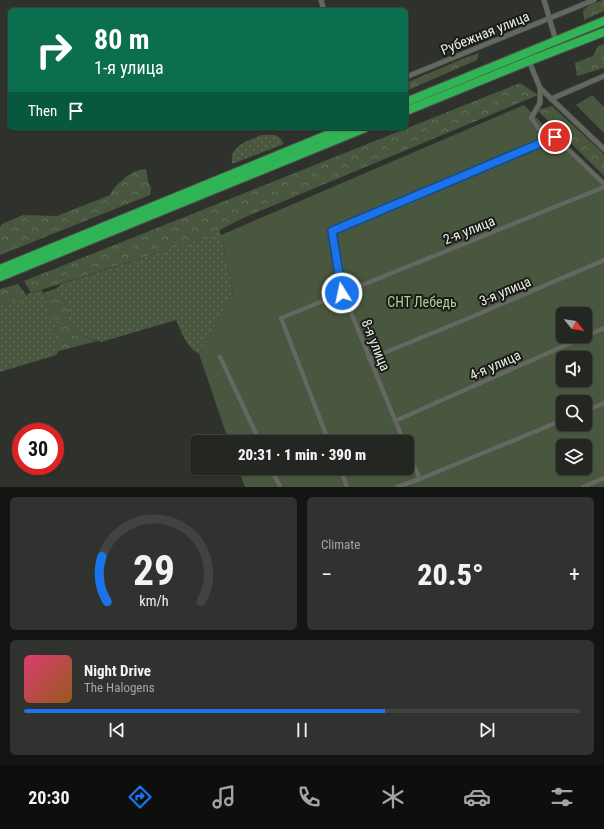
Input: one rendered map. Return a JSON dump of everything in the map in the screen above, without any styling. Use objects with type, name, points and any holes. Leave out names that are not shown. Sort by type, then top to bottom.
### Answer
[{"type":"highway","points":[[408,101],[604,21]]},
{"type":"highway","points":[[408,110],[604,32]]},
{"type":"highway","points":[[0,268],[339,130]]},
{"type":"highway","points":[[0,277],[360,130]]},
{"type":"highway","points":[[240,178],[296,154],[299,150],[296,148]]},
{"type":"highway","points":[[140,220],[138,217],[186,196],[195,189]]},
{"type":"street","points":[[544,0],[556,41]]},
{"type":"street","name":"Рубежная улица","points":[[408,76],[594,0]]},
{"type":"street","points":[[529,62],[540,88],[604,149]]},
{"type":"street","points":[[551,99],[604,76]]},
{"type":"street","points":[[540,88],[540,103],[531,118],[539,129],[555,137],[604,184]]},
{"type":"street","name":"8-я улица","points":[[401,435],[342,293],[332,231],[555,137]]},
{"type":"street","name":"2-я улица","points":[[327,435],[281,318],[604,187]]},
{"type":"street","name":"3-я улица","points":[[369,359],[604,260]]},
{"type":"street","name":"4-я улица","points":[[395,421],[604,328]]},
{"type":"street","points":[[220,357],[257,435]]},
{"type":"street","points":[[592,408],[604,403]]},
{"type":"street","points":[[397,487],[556,423]]},
{"type":"street","points":[[414,466],[420,479]]},
{"type":"street","points":[[275,475],[280,487]]},
{"type":"street","points":[[343,475],[347,487]]},
{"type":"street","points":[[583,487],[604,478]]},
{"type":"green space","points":[[603,0],[604,11],[584,20],[583,10],[590,5]]},
{"type":"green space","points":[[604,44],[604,68],[577,76],[575,63],[593,56],[598,46]]},
{"type":"green space","points":[[479,53],[477,60],[408,90],[408,82]]},
{"type":"green space","points":[[520,83],[538,95],[243,218],[202,239],[31,293],[24,281],[402,130],[408,130],[408,128]]},
{"type":"green space","points":[[592,95],[604,107],[604,133],[576,105]]},
{"type":"green space","name":"СНТ Лебедь","points":[[524,105],[604,187],[604,487],[245,487],[241,475],[414,475],[414,435],[227,435],[199,354],[233,292],[221,235]]},
{"type":"green space","points":[[552,106],[604,154],[604,176],[537,110]]},
{"type":"green space","points":[[262,135],[277,136],[284,144],[232,164],[233,152],[236,148]]},
{"type":"green space","points":[[146,169],[151,188],[150,195],[0,255],[0,227],[2,224],[23,215],[57,216],[110,195],[117,185],[129,175],[136,171]]},
{"type":"green space","points":[[219,230],[233,292],[199,354],[188,344],[182,335],[176,320],[101,342],[81,335],[77,327],[67,321],[70,313],[57,288],[61,284],[202,239]]},
{"type":"green space","points":[[18,284],[27,296],[0,306],[0,289]]},
{"type":"green space","points":[[57,288],[70,313],[67,321],[77,327],[81,335],[97,341],[59,351],[54,333],[59,321],[50,316],[44,293]]},
{"type":"green space","points":[[41,290],[44,293],[50,316],[59,321],[54,333],[59,351],[56,355],[0,372],[0,306]]},
{"type":"traffic: fast","points":[[408,101],[604,21]]},
{"type":"traffic: fast","points":[[408,110],[604,32]]},
{"type":"traffic: fast","points":[[0,269],[339,130]]},
{"type":"traffic: fast","points":[[0,277],[360,130]]},
{"type":"route","points":[[342,293],[332,231],[555,137]]}]
